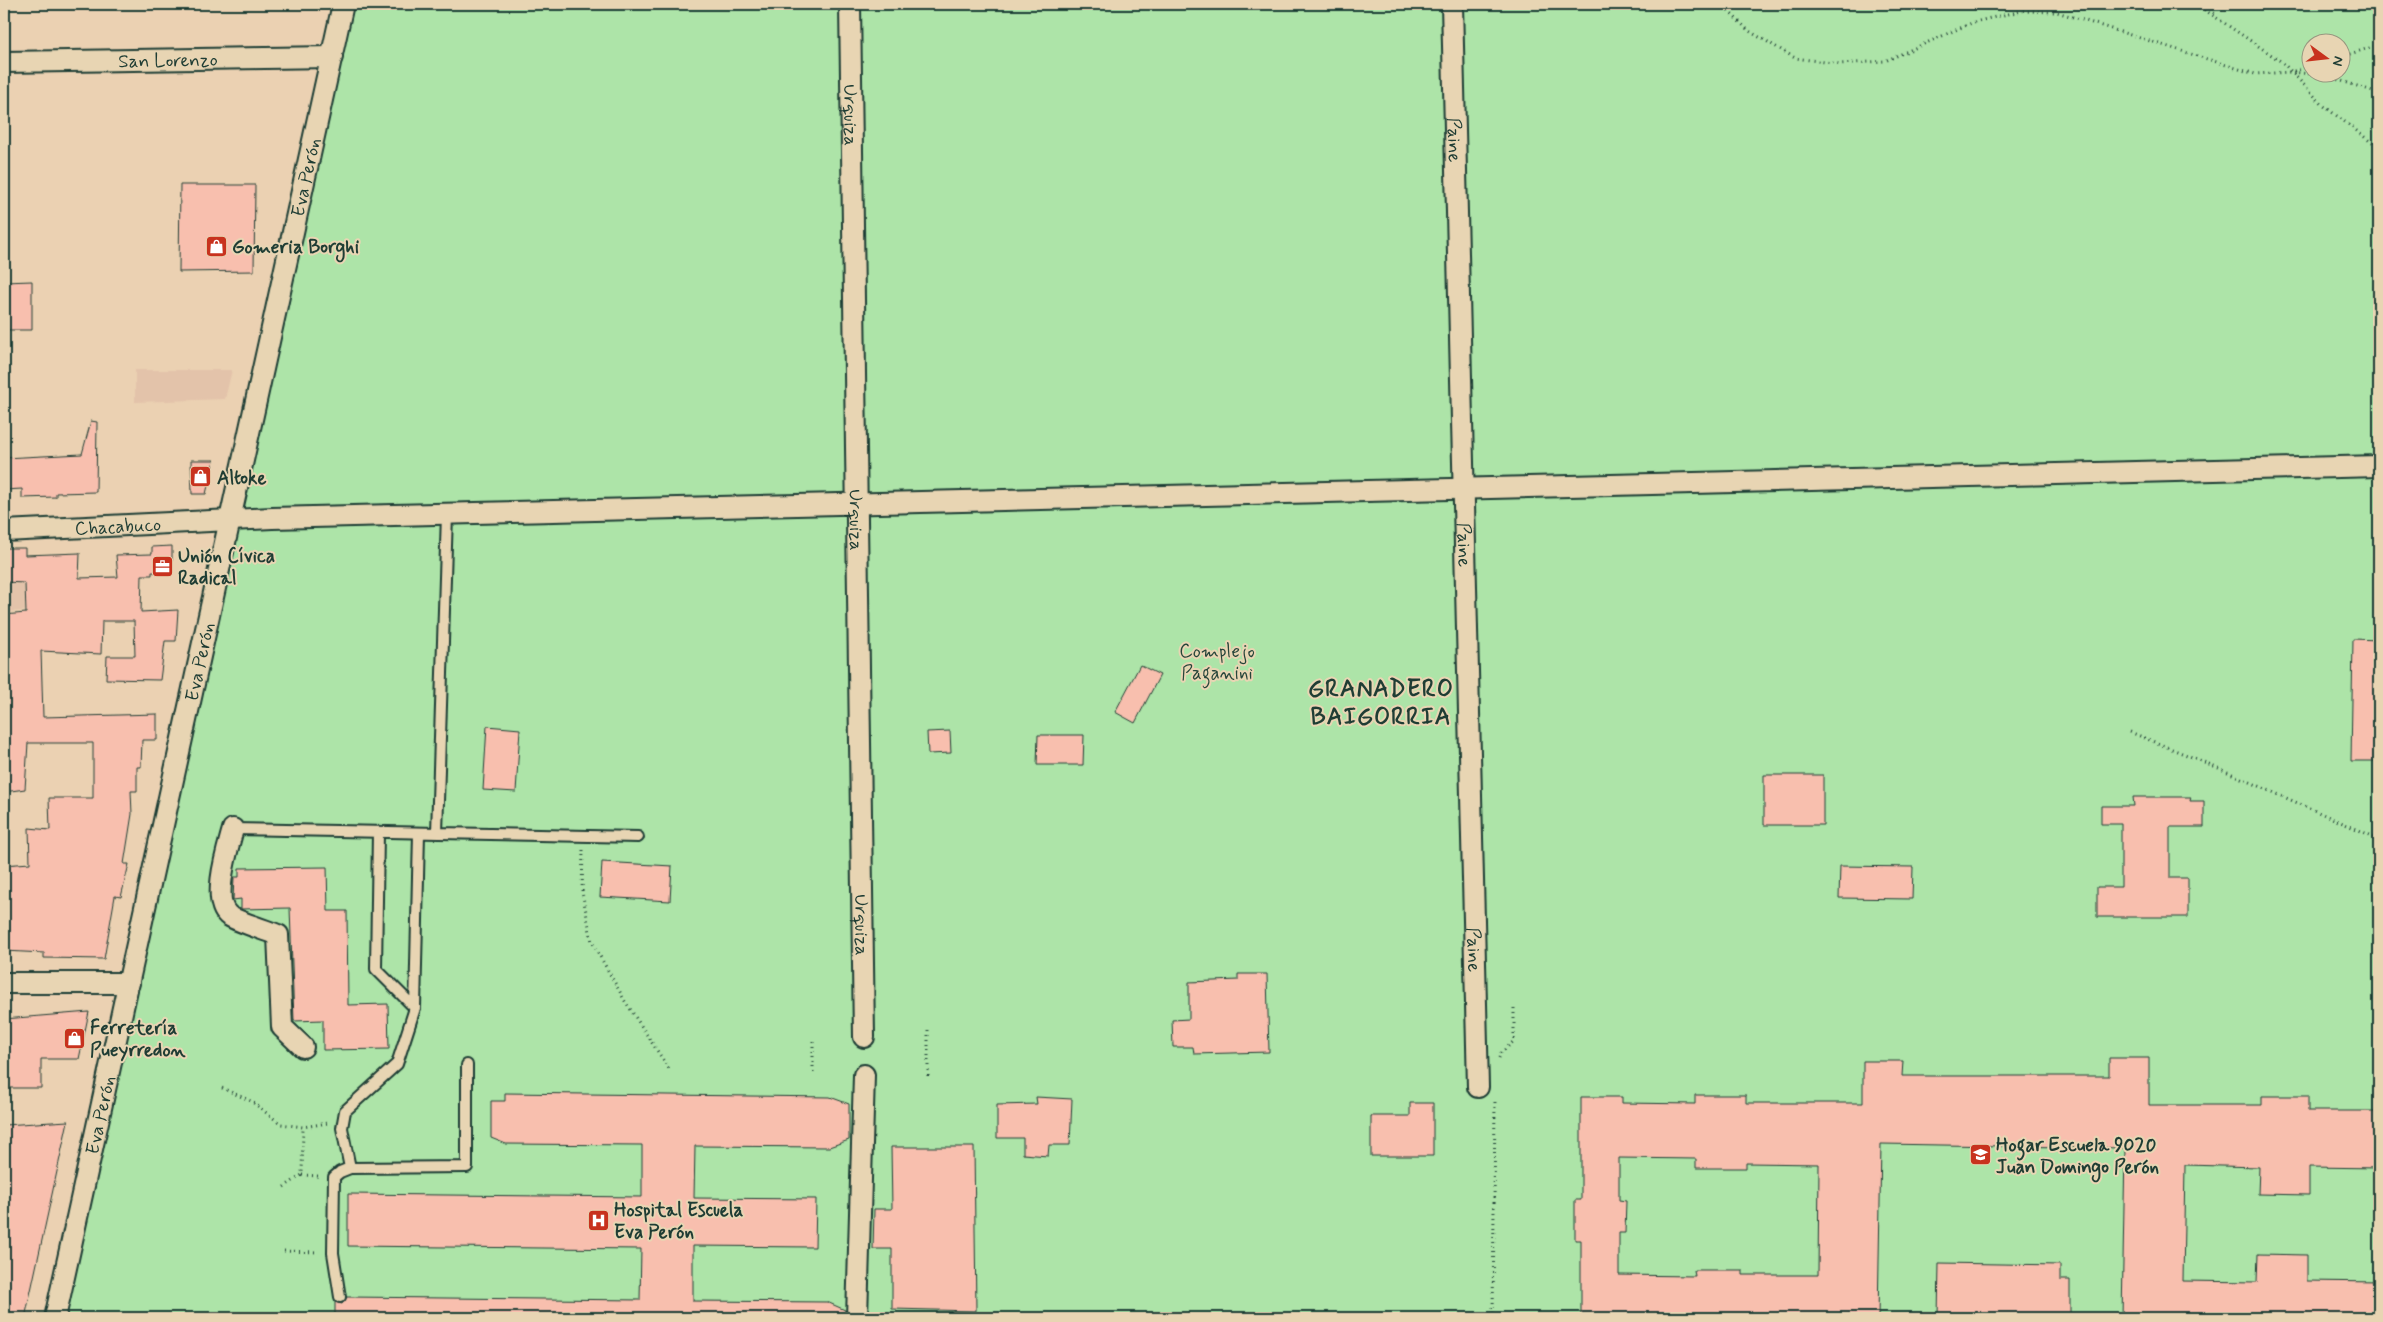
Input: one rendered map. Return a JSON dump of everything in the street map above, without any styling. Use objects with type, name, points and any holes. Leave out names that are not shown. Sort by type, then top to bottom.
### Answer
[{"type":"street","name":"Eva Perón","points":[[55,1318],[343,4]]},
{"type":"street","name":"Urquiza","points":[[850,4],[864,1037]]},
{"type":"street","name":"Paine","points":[[1452,4],[1478,1087]]},
{"type":"street","name":"San Lorenzo","points":[[4,62],[332,57]]},
{"type":"street","name":"Chacabuco","points":[[4,531],[230,519],[2379,466]]},
{"type":"street","points":[[233,829],[224,866],[220,902],[228,915],[278,935],[282,1027],[303,1047]]},
{"type":"street","points":[[4,983],[129,983]]},
{"type":"street","points":[[857,1318],[864,1075]]},
{"type":"lane","points":[[437,833],[447,514]]},
{"type":"lane","points":[[233,829],[638,838]]},
{"type":"lane","points":[[378,832],[376,969],[414,1008]]},
{"type":"lane","points":[[350,1168],[342,1121],[346,1111],[397,1064],[414,1008],[419,833]]},
{"type":"lane","points":[[340,1297],[333,1253],[334,1177],[350,1168],[468,1167],[468,1065]]},
{"type":"path","points":[[1721,4],[1749,31],[1795,58],[1840,64],[1885,61],[1974,22],[2021,11],[2057,12],[2255,74],[2291,72],[2323,75],[2379,93]]},
{"type":"path","points":[[2196,4],[2282,62],[2324,106],[2379,148]]},
{"type":"path","points":[[2208,4],[2217,17]]},
{"type":"path","points":[[2350,54],[2379,45]]},
{"type":"path","points":[[2291,72],[2300,69]]},
{"type":"path","points":[[2130,732],[2214,766],[2379,839]]},
{"type":"path","points":[[584,837],[582,892],[592,942],[625,1001],[669,1069]]},
{"type":"path","points":[[1498,1061],[1501,1053],[1514,1041],[1514,1006]]},
{"type":"path","points":[[928,1028],[928,1076]]},
{"type":"path","points":[[813,1037],[813,1072]]},
{"type":"path","points":[[222,1088],[251,1101],[281,1124],[303,1127],[342,1121]]},
{"type":"path","points":[[1493,1318],[1495,1097]]},
{"type":"path","points":[[284,1187],[302,1174],[303,1127]]},
{"type":"path","points":[[284,1251],[333,1253]]},
{"type":"shaded area","points":[[135,370],[232,370],[225,399],[135,402]]},
{"type":"shaded area","points":[[4,582],[25,583],[25,611],[4,612]]},
{"type":"green space","name":"Complejo Paganini","points":[[343,4],[2379,4],[2379,1318],[55,1318]]},
{"type":"building","name":"Gomeria Borghi","points":[[180,185],[255,185],[254,271],[179,272]]},
{"type":"building","points":[[32,281],[32,330],[4,330],[4,282]]},
{"type":"building","points":[[91,421],[97,422],[96,492],[56,493],[56,497],[22,498],[22,489],[4,490],[4,458],[82,454]]},
{"type":"building","name":"Altoke","points":[[191,460],[214,460],[206,494],[192,494]]},
{"type":"building","points":[[172,546],[172,573],[152,572],[152,575],[142,575],[141,612],[178,610],[176,641],[165,641],[160,680],[106,679],[107,656],[135,656],[134,621],[102,621],[101,654],[41,651],[43,717],[157,714],[157,740],[142,740],[141,767],[137,767],[137,791],[131,791],[132,814],[124,864],[129,864],[121,897],[115,896],[104,959],[44,958],[44,953],[4,951],[4,865],[30,863],[29,828],[50,830],[49,798],[93,798],[93,743],[28,743],[25,789],[4,792],[4,615],[26,613],[25,583],[4,582],[4,548],[25,548],[25,555],[80,553],[79,578],[118,577],[116,555],[152,554],[152,547]]},
{"type":"building","points":[[2353,639],[2379,640],[2379,761],[2351,761]]},
{"type":"building","points":[[1140,665],[1160,675],[1135,723],[1115,712]]},
{"type":"building","points":[[487,726],[520,729],[516,792],[483,790]]},
{"type":"building","points":[[950,731],[951,753],[928,754],[927,732]]},
{"type":"building","points":[[1038,735],[1084,735],[1083,765],[1037,765]]},
{"type":"building","points":[[1764,775],[1823,775],[1823,825],[1764,825]]},
{"type":"building","points":[[2133,797],[2191,797],[2190,801],[2204,801],[2204,827],[2170,827],[2170,878],[2188,878],[2188,917],[2097,917],[2097,887],[2121,887],[2121,824],[2101,824],[2101,806],[2134,806]]},
{"type":"building","points":[[602,862],[672,866],[670,901],[600,897]]},
{"type":"building","points":[[1840,866],[1913,867],[1912,899],[1839,898]]},
{"type":"building","points":[[327,867],[328,911],[347,911],[348,1005],[388,1004],[389,1049],[323,1050],[323,1020],[294,1021],[290,908],[241,909],[241,899],[233,900],[234,877],[239,877],[239,868]]},
{"type":"building","points":[[1238,974],[1267,974],[1269,1052],[1194,1054],[1193,1047],[1173,1047],[1172,1020],[1189,1019],[1189,982],[1238,980]]},
{"type":"building","points":[[89,1012],[79,1059],[41,1059],[41,1088],[4,1088],[4,1019]]},
{"type":"building","points":[[2109,1058],[2149,1058],[2149,1105],[2262,1105],[2262,1096],[2308,1096],[2308,1111],[2379,1111],[2379,1168],[2309,1167],[2309,1195],[2258,1194],[2259,1167],[2185,1165],[2183,1281],[2257,1282],[2258,1254],[2307,1255],[2307,1281],[2379,1282],[2379,1318],[2122,1318],[2125,1148],[1881,1144],[1878,1318],[1581,1318],[1581,1240],[1575,1240],[1575,1200],[1581,1200],[1581,1097],[1622,1097],[1622,1103],[1695,1104],[1695,1095],[1746,1095],[1746,1103],[1863,1103],[1863,1061],[1903,1061],[1902,1076],[2109,1076]],"holes":[[[1619,1158],[1696,1159],[1696,1168],[1746,1168],[1746,1163],[1819,1164],[1818,1275],[1743,1275],[1743,1270],[1694,1270],[1695,1276],[1619,1275],[1619,1233],[1625,1233],[1626,1201],[1619,1200]]]},
{"type":"building","points":[[505,1093],[830,1097],[849,1104],[849,1140],[829,1147],[695,1146],[694,1198],[816,1199],[815,1247],[693,1246],[693,1301],[827,1302],[845,1310],[845,1318],[335,1318],[335,1302],[342,1304],[347,1297],[640,1300],[641,1249],[348,1246],[348,1194],[642,1197],[642,1145],[506,1144],[491,1138],[491,1101],[505,1101]]},
{"type":"building","points":[[1036,1097],[1072,1099],[1070,1145],[1049,1145],[1048,1156],[1023,1154],[1023,1138],[997,1138],[997,1105],[1037,1104]]},
{"type":"building","points":[[1410,1103],[1433,1103],[1433,1156],[1371,1156],[1371,1116],[1410,1116]]},
{"type":"building","points":[[68,1121],[25,1318],[4,1318],[4,1125]]},
{"type":"building","points":[[891,1147],[974,1147],[976,1311],[892,1309],[892,1249],[873,1249],[874,1209],[892,1209]]},
{"type":"building","points":[[1939,1263],[2060,1265],[2060,1280],[2070,1280],[2070,1318],[1938,1318]]},
{"type":"place","name":"Gomeria Borghi","points":[[216,246]]},
{"type":"place","name":"Altoke","points":[[201,477]]},
{"type":"place","name":"Unión Cívica Radical","points":[[162,566]]},
{"type":"place","name":"Ferretería Pueyrredon","points":[[74,1038]]},
{"type":"place","name":"Hogar Escuela 9020 Juan Domingo Perón","points":[[1980,1155]]},
{"type":"place","name":"Hospital Escuela Eva Perón","points":[[598,1220]]},
{"type":"district","name":"GRANADERO BAIGORRIA","points":[[1381,702]]}]
